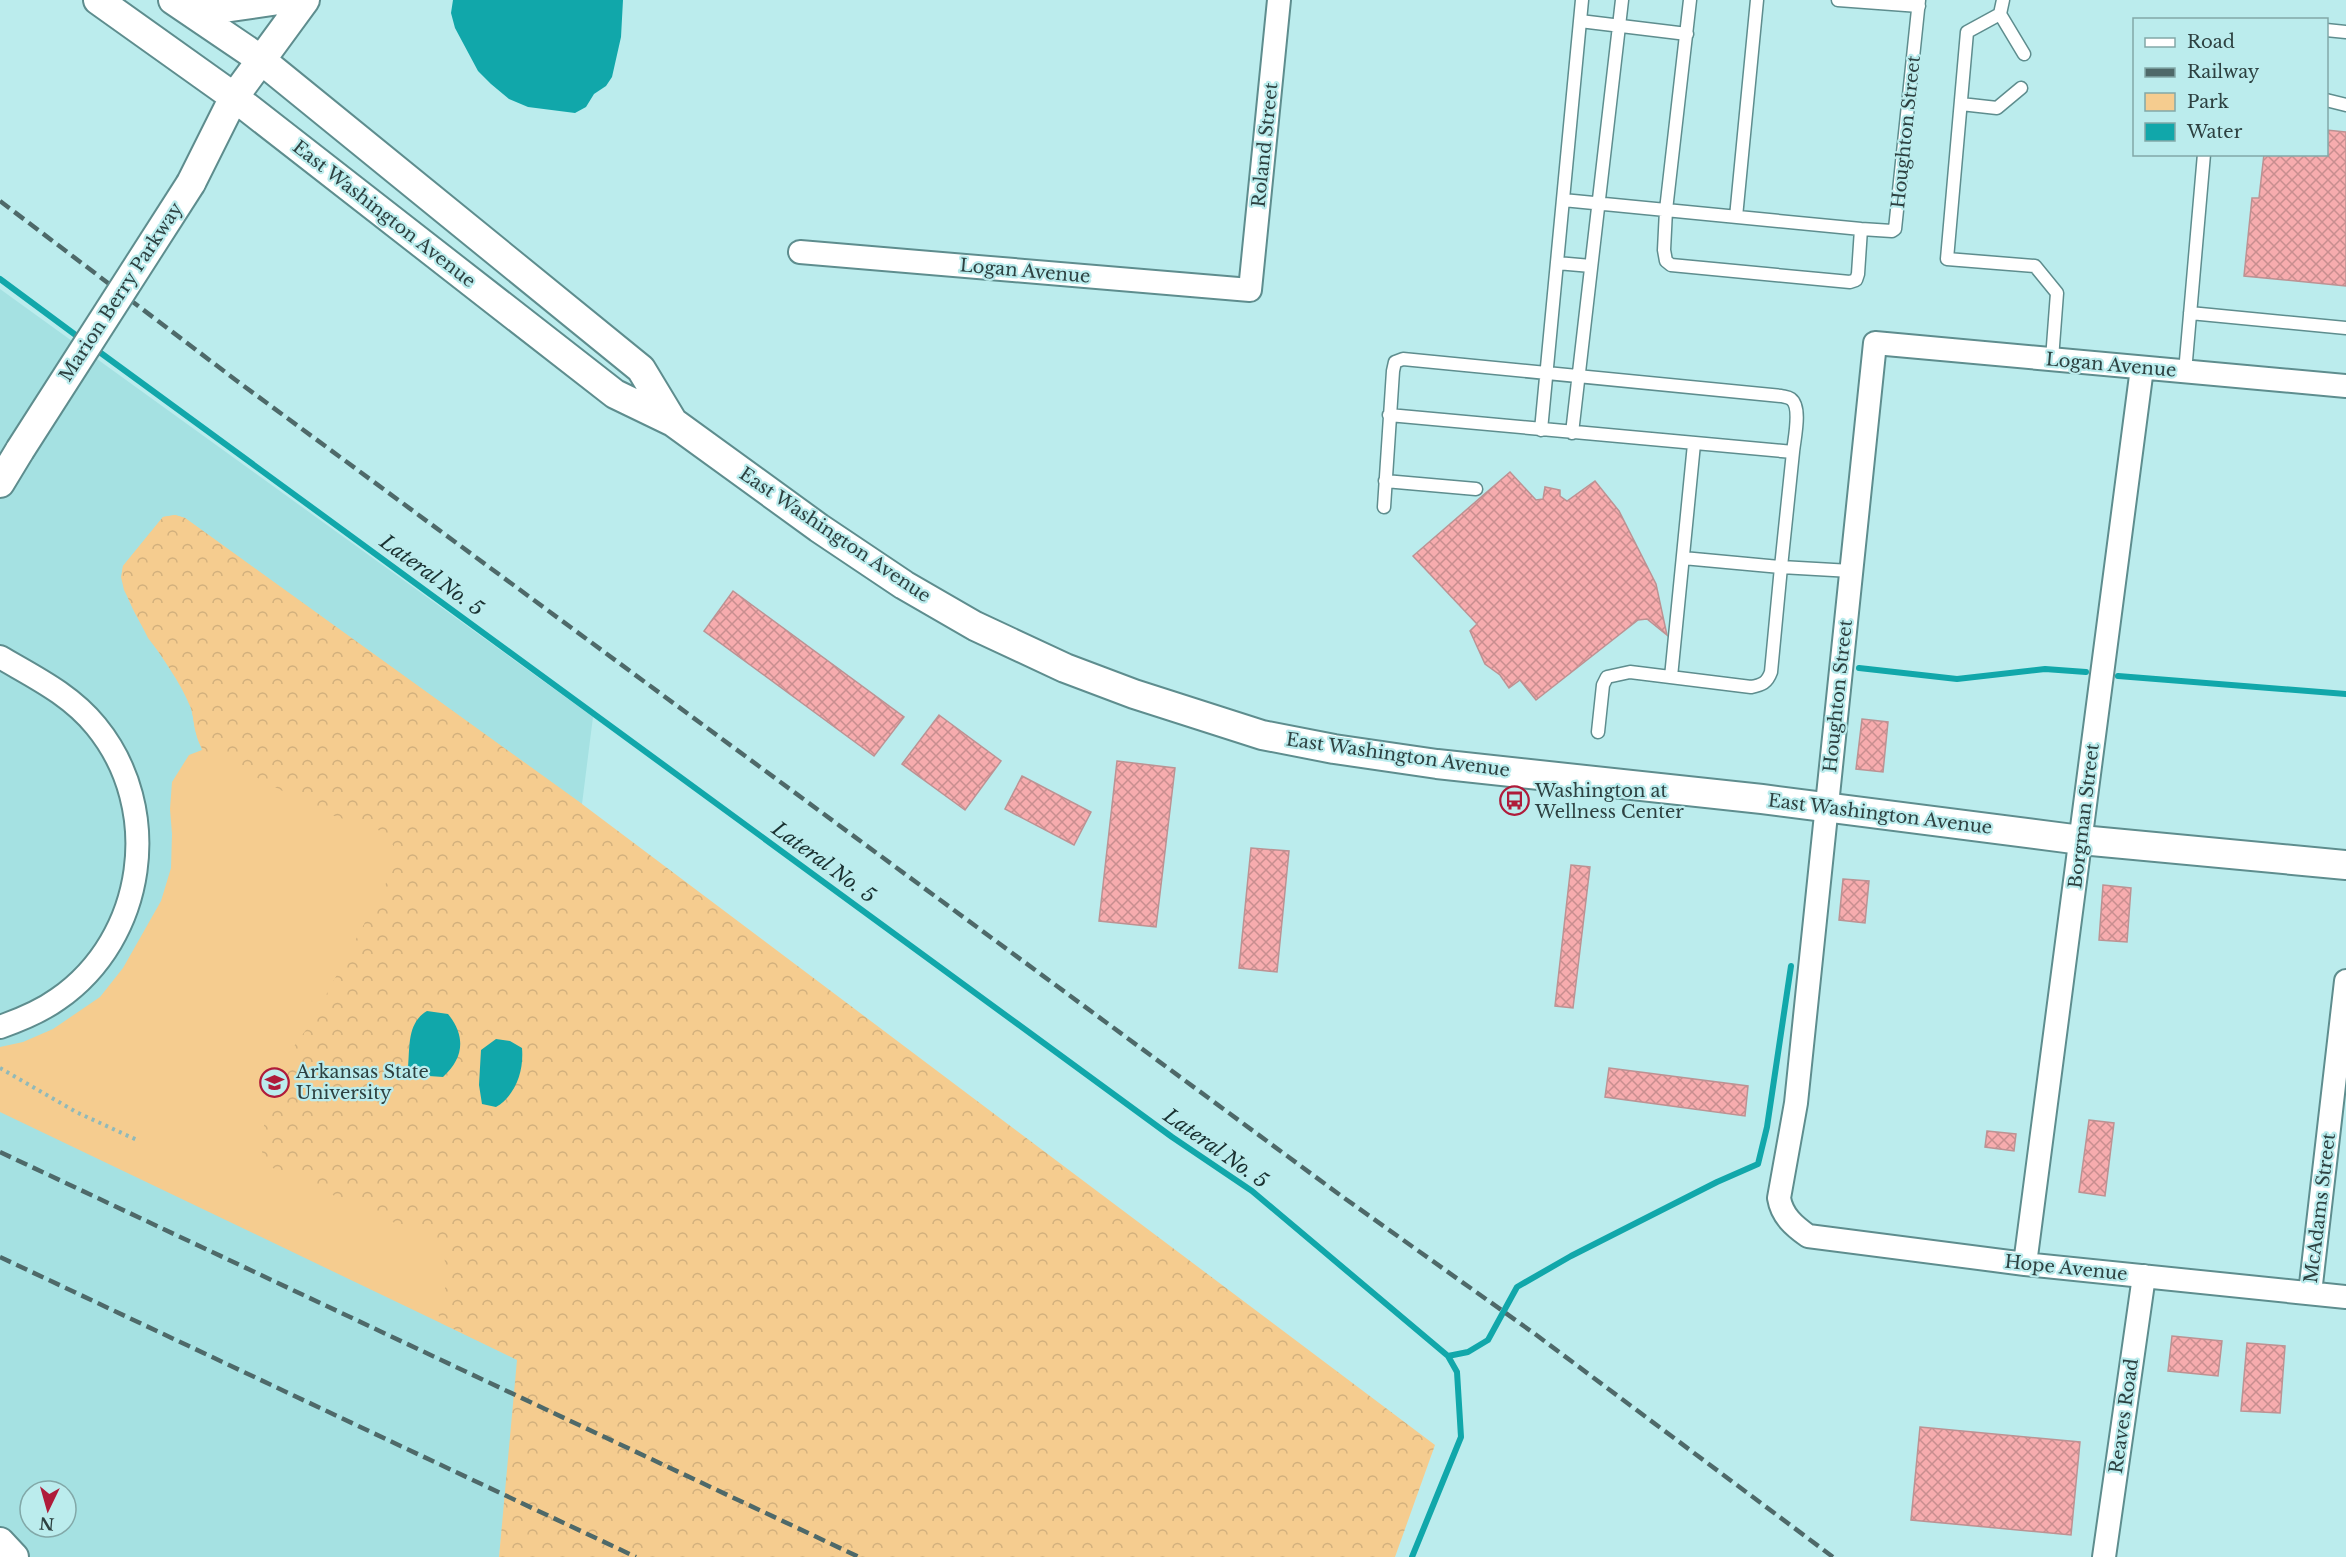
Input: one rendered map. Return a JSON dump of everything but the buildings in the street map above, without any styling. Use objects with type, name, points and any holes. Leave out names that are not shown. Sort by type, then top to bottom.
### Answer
[{"type":"street","name":"East Washington Avenue","points":[[98,0],[234,97],[615,394],[673,422],[819,528],[904,585],[955,614],[1065,668],[1191,714],[1262,735],[1425,763],[1826,808],[2081,840],[2346,865]]},
{"type":"street","points":[[178,3],[224,8],[279,0]]},
{"type":"street","name":"Marion Berry Parkway","points":[[0,483],[191,183],[234,97],[305,0]]},
{"type":"street","name":"Roland Street","points":[[1250,290],[1279,0]]},
{"type":"street","name":"East Washington Avenue","points":[[178,3],[260,59],[641,369],[673,422]]},
{"type":"street","name":"Logan Avenue","points":[[800,252],[1250,290]]},
{"type":"street","name":"Logan Avenue","points":[[1875,343],[2346,386]]},
{"type":"street","name":"Houghton Street","points":[[1791,1224],[1780,1206],[1779,1198],[1796,1103],[1875,343]]},
{"type":"street","name":"Borgman Street","points":[[2025,1264],[2142,368]]},
{"type":"street","points":[[0,657],[59,691],[85,713],[105,738],[122,767],[132,797],[138,846],[135,878],[127,909],[104,952],[84,978],[59,999],[31,1015],[0,1027]]},
{"type":"street","name":"McAdams Street","points":[[2310,1293],[2346,981]]},
{"type":"street","name":"Hope Avenue","points":[[1791,1224],[1808,1236],[2025,1264],[2346,1297]]},
{"type":"street","name":"Reaves Road","points":[[2104,1557],[2144,1276]]},
{"type":"street","points":[[0,1542],[14,1557]]},
{"type":"lane","points":[[1541,430],[1582,0]]},
{"type":"lane","points":[[1572,434],[1622,0]]},
{"type":"lane","points":[[1563,200],[1598,202],[1666,210],[1861,229],[1856,280],[1850,282],[1671,265],[1666,261],[1666,210],[1690,0]]},
{"type":"lane","points":[[1736,217],[1757,0]]},
{"type":"lane","points":[[1838,0],[1919,3]]},
{"type":"lane","points":[[2002,0],[2000,14],[2024,54]]},
{"type":"lane","name":"Houghton Street","points":[[1861,229],[1892,231],[1897,224],[1919,3]]},
{"type":"lane","points":[[2000,14],[1967,32],[1947,259],[2035,266],[2057,293],[2052,359]]},
{"type":"lane","points":[[1580,21],[1687,34]]},
{"type":"lane","points":[[2328,30],[2346,32]]},
{"type":"lane","points":[[1961,104],[1998,108],[2021,88]]},
{"type":"lane","points":[[2328,100],[2346,105]]},
{"type":"lane","points":[[2185,372],[2204,156]]},
{"type":"lane","points":[[1557,263],[1591,266]]},
{"type":"lane","points":[[2190,313],[2346,328]]},
{"type":"lane","points":[[1384,507],[1393,371],[1395,362],[1403,359],[1781,396],[1791,399],[1797,414],[1771,672],[1768,680],[1751,687],[1630,672],[1607,677],[1603,685],[1598,732]]},
{"type":"lane","points":[[1389,415],[1572,434],[1793,452]]},
{"type":"lane","points":[[1671,677],[1694,444]]},
{"type":"lane","points":[[1385,481],[1476,489]]},
{"type":"lane","points":[[1683,558],[1851,571]]},
{"type":"path","points":[[0,1068],[76,1112],[137,1140]]},
{"type":"shaded area","name":"Arkansas State University","points":[[0,289],[593,717],[499,1557],[0,1557]]},
{"type":"green space","points":[[175,515],[185,518],[582,804],[518,1360],[0,1112],[0,1047],[23,1042],[53,1029],[100,997],[123,968],[161,901],[171,868],[172,782],[189,755],[202,750],[191,707],[174,672],[148,638],[124,590],[121,577],[123,566],[163,517]]},
{"type":"green space","points":[[175,515],[185,518],[582,804],[1435,1445],[1395,1557],[499,1557],[517,1360],[441,1323],[437,1310],[448,1280],[444,1256],[426,1237],[264,1164],[260,1138],[286,1057],[311,1023],[393,870],[396,850],[384,832],[325,813],[203,750],[183,690],[138,618],[129,600],[124,582],[123,566],[163,517]]},
{"type":"water","points":[[453,0],[623,0],[621,37],[612,77],[606,86],[594,94],[586,107],[575,113],[528,107],[509,99],[478,71],[455,28],[451,13]]},
{"type":"water","points":[[427,1011],[448,1014],[458,1030],[459,1055],[443,1077],[415,1075],[408,1068],[413,1029],[416,1022]]},
{"type":"water","points":[[496,1039],[510,1041],[522,1048],[522,1065],[514,1089],[496,1107],[482,1104],[479,1085],[481,1050]]},
{"type":"waterway","name":"Lateral No. 5","points":[[0,279],[81,339]]},
{"type":"waterway","name":"Lateral No. 5","points":[[94,348],[1172,1137],[1252,1191],[1448,1356],[1457,1372],[1461,1437],[1412,1557]]},
{"type":"waterway","points":[[1859,668],[1957,679],[2045,669],[2086,672]]},
{"type":"waterway","points":[[2118,676],[2346,694]]},
{"type":"waterway","points":[[1448,1356],[1468,1352],[1488,1340],[1517,1287],[1571,1256],[1717,1182],[1758,1164],[1767,1127],[1791,966]]},
{"type":"railway","points":[[0,201],[237,381],[1340,1195],[1535,1334],[1833,1557]]},
{"type":"railway","points":[[0,1152],[859,1557]]},
{"type":"railway","points":[[0,1257],[636,1557]]},
{"type":"place","name":"Washington at Wellness Center","points":[[1514,801]]},
{"type":"place","name":"Arkansas State University","points":[[275,1082]]}]
